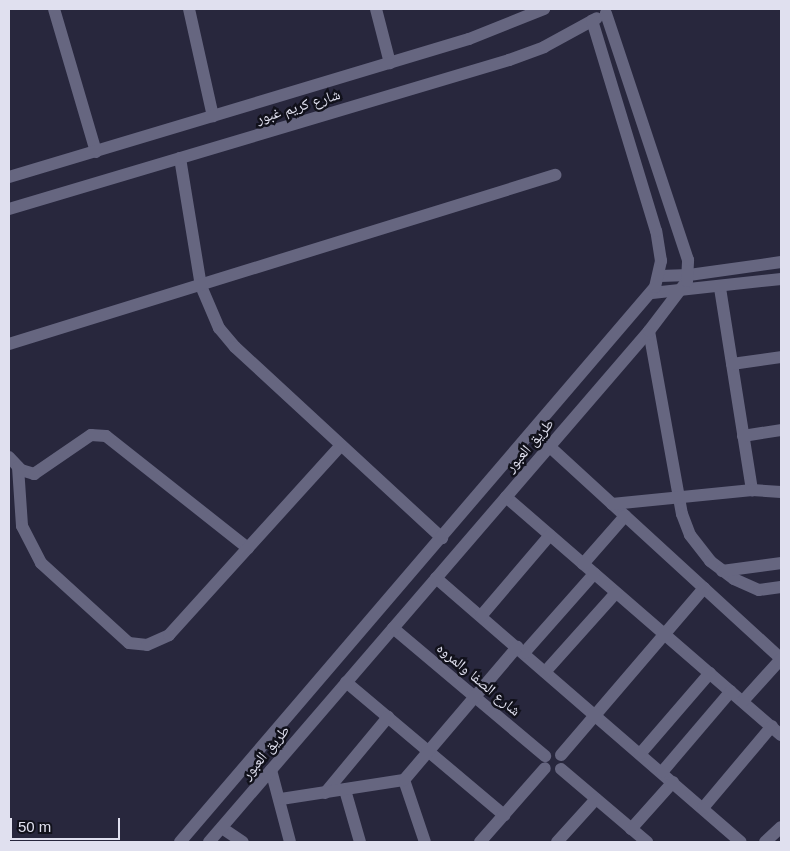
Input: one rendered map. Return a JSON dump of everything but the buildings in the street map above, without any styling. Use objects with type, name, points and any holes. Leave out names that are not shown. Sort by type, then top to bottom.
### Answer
[{"type":"street","points":[[54,9],[96,152]]},
{"type":"street","points":[[189,9],[214,116]]},
{"type":"street","points":[[376,9],[390,63]]},
{"type":"street","name":"شارع كريم غبور","points":[[9,177],[496,31],[544,9]]},
{"type":"street","points":[[610,11],[688,260],[689,275]]},
{"type":"street","name":"شارع كريم غبور","points":[[9,209],[527,54],[610,11]]},
{"type":"street","points":[[592,21],[656,231],[660,276],[689,275],[781,262]]},
{"type":"street","points":[[180,158],[201,286],[211,315],[226,338],[442,538]]},
{"type":"street","points":[[9,344],[555,175]]},
{"type":"street","name":"طريق العبور","points":[[209,842],[682,291],[689,275]]},
{"type":"street","name":"طريق العبور","points":[[180,842],[652,293],[660,276]]},
{"type":"street","points":[[652,293],[720,288],[781,279]]},
{"type":"street","points":[[720,288],[752,490]]},
{"type":"street","points":[[648,331],[679,497],[690,535],[722,571],[759,590],[781,587]]},
{"type":"street","points":[[732,364],[781,357]]},
{"type":"street","points":[[743,436],[781,430]]},
{"type":"street","points":[[9,458],[25,473],[38,473],[92,435],[106,436],[248,548]]},
{"type":"street","points":[[18,467],[22,526],[33,551],[49,573],[129,643],[147,645],[169,635],[341,445]]},
{"type":"street","points":[[550,446],[781,659],[743,701]]},
{"type":"street","points":[[612,504],[752,490],[781,492]]},
{"type":"street","points":[[506,497],[776,730],[703,808]]},
{"type":"street","points":[[584,564],[625,516]]},
{"type":"street","points":[[481,616],[550,535]]},
{"type":"street","points":[[722,571],[781,563]]},
{"type":"street","points":[[281,799],[404,780],[430,752],[475,697],[594,574]]},
{"type":"street","points":[[436,578],[741,842]]},
{"type":"street","points":[[561,754],[704,588]]},
{"type":"street","points":[[546,672],[616,593]]},
{"type":"street","name":"شارع الصفا والمروه","points":[[392,628],[475,697],[545,762]]},
{"type":"street","points":[[640,754],[710,673]]},
{"type":"street","points":[[346,682],[504,815]]},
{"type":"street","points":[[662,772],[731,691]]},
{"type":"street","points":[[325,792],[388,717]]},
{"type":"street","points":[[480,842],[504,815],[553,752],[561,754]]},
{"type":"street","points":[[545,762],[553,772],[561,769],[564,761],[561,754]]},
{"type":"street","points":[[255,755],[271,770],[281,799],[290,842]]},
{"type":"street","points":[[561,769],[646,842]]},
{"type":"street","points":[[404,780],[425,842]]},
{"type":"street","points":[[631,829],[672,782]]},
{"type":"street","points":[[345,790],[360,842]]},
{"type":"street","points":[[557,842],[596,799]]},
{"type":"street","points":[[205,814],[240,841]]},
{"type":"street","points":[[765,842],[781,827]]}]
